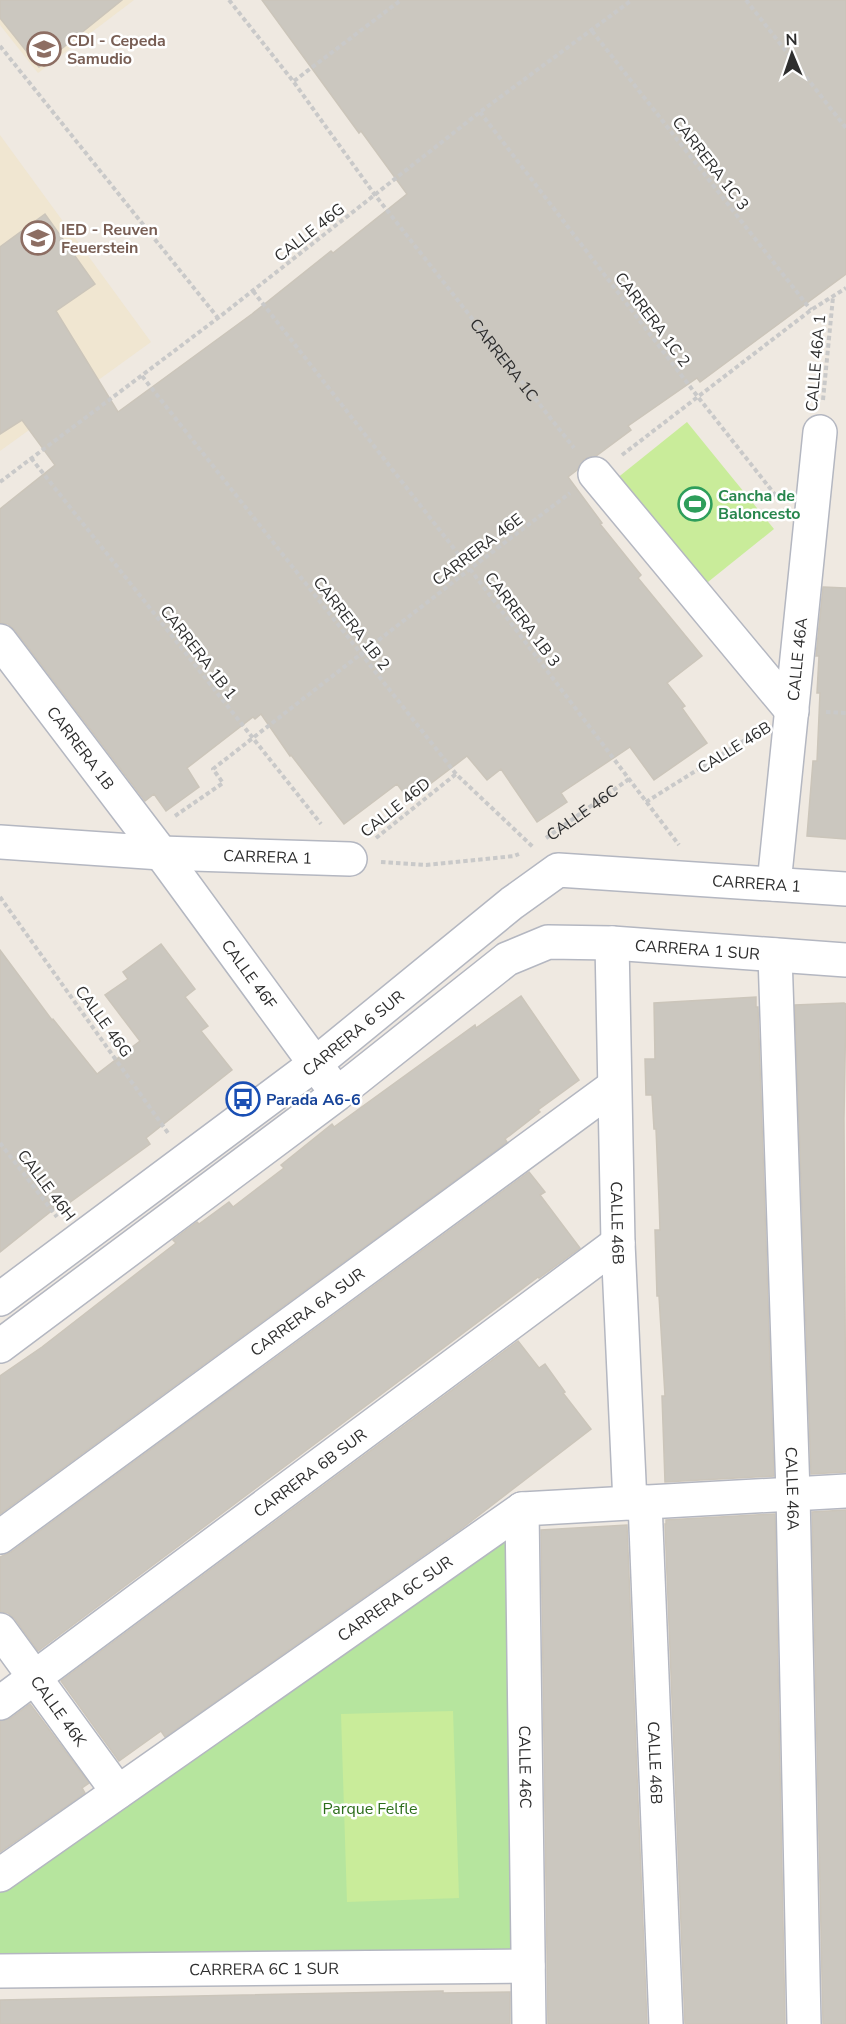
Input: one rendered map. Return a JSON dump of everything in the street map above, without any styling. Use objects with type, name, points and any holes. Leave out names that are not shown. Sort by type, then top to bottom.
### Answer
[{"type":"street","name":"CALLE 46A","points":[[774,884],[820,432]]},
{"type":"street","points":[[595,474],[792,711]]},
{"type":"street","name":"CARRERA 1B","points":[[0,642],[154,844]]},
{"type":"street","name":"CARRERA 1","points":[[0,842],[154,844],[350,860]]},
{"type":"street","name":"CALLE 46F","points":[[154,844],[337,1094]]},
{"type":"street","name":"CARRERA 1","points":[[558,870],[846,889]]},
{"type":"street","name":"CARRERA 6 SUR","points":[[0,1299],[315,1064],[512,903],[558,870]]},
{"type":"street","name":"CARRERA 1 SUR","points":[[337,1094],[507,959],[548,942],[612,944],[846,960]]},
{"type":"street","name":"CALLE 46B","points":[[612,944],[618,1243],[637,1502],[666,2024]]},
{"type":"street","name":"CALLE 46A","points":[[775,955],[793,1493],[804,2024]]},
{"type":"street","name":"CARRERA 6A SUR","points":[[0,1537],[614,1087]]},
{"type":"street","points":[[0,1346],[337,1094]]},
{"type":"street","name":"CARRERA 6B SUR","points":[[0,1703],[618,1243]]},
{"type":"street","points":[[522,1509],[846,1491]]},
{"type":"street","name":"CARRERA 6C SUR","points":[[0,1875],[522,1509]]},
{"type":"street","name":"CALLE 46C","points":[[522,1509],[529,2024]]},
{"type":"street","name":"CALLE 46K","points":[[0,1630],[118,1792]]},
{"type":"street","name":"CARRERA 6C 1 SUR","points":[[0,1971],[528,1966]]},
{"type":"path","name":"CARRERA 1C","points":[[230,0],[293,81],[375,195],[595,474]]},
{"type":"path","points":[[293,81],[401,0]]},
{"type":"path","name":"CALLE 46G","points":[[0,482],[218,318],[480,112],[632,0]]},
{"type":"path","points":[[746,0],[846,128]]},
{"type":"path","name":"CARRERA 1C 3","points":[[592,31],[811,310]]},
{"type":"path","points":[[0,46],[218,318]]},
{"type":"path","name":"CARRERA 1C 2","points":[[480,112],[698,398],[809,538]]},
{"type":"path","name":"CARRERA 46E","points":[[154,844],[223,783],[213,770],[470,569],[811,310],[846,288]]},
{"type":"path","name":"CARRERA 1B 3","points":[[253,291],[470,569],[704,879]]},
{"type":"path","name":"CALLE 46A 1","points":[[820,432],[833,296]]},
{"type":"path","name":"CARRERA 1B 2","points":[[142,376],[456,774],[558,870]]},
{"type":"path","name":"CARRERA 1B 1","points":[[31,458],[350,860]]},
{"type":"path","name":"CALLE 46B","points":[[646,802],[792,711]]},
{"type":"path","name":"CALLE 46D","points":[[350,860],[456,774]]},
{"type":"path","name":"CALLE 46C","points":[[533,847],[629,779]]},
{"type":"path","points":[[350,860],[426,865],[514,856],[533,847]]},
{"type":"path","name":"CALLE 46G","points":[[0,897],[188,1160]]},
{"type":"path","name":"CALLE 46H","points":[[0,1143],[76,1242]]},
{"type":"shaded area","name":"CDI - Cepeda Samudio","points":[[0,0],[134,0],[38,73],[0,25]]},
{"type":"shaded area","name":"IED - Reuven Feuerstein","points":[[0,135],[151,342],[0,451]]},
{"type":"green space","name":"Cancha de Baloncesto","points":[[687,422],[774,529],[703,586],[616,479]]},
{"type":"green space","name":"Parque Felfle","points":[[517,1517],[525,1956],[0,1965],[0,1885]]},
{"type":"green space","points":[[453,1711],[459,1898],[347,1902],[341,1714]]},
{"type":"building","name":"CDI - Cepeda Samudio","points":[[0,0],[122,0],[39,67],[0,18]]},
{"type":"building","points":[[262,0],[846,0],[846,274],[700,382],[697,378],[628,426],[631,430],[596,456],[584,459],[577,470],[568,477],[602,523],[600,524],[641,575],[638,578],[702,656],[667,683],[685,706],[682,708],[707,743],[654,780],[630,747],[561,793],[567,802],[537,822],[501,769],[487,780],[467,756],[409,800],[397,784],[344,824],[290,756],[261,714],[255,719],[253,717],[187,768],[199,787],[166,811],[154,794],[145,801],[15,630],[8,624],[0,623],[0,509],[55,465],[22,420],[0,434],[0,247],[45,214],[95,284],[56,311],[118,412],[252,314],[331,251],[333,253],[407,194],[361,131],[359,133]]},
{"type":"building","points":[[823,587],[846,588],[846,839],[807,836],[813,761],[817,761],[820,693],[817,693],[819,656],[816,656]]},
{"type":"building","points":[[161,944],[195,989],[185,997],[208,1026],[201,1031],[232,1070],[146,1138],[150,1144],[66,1205],[64,1201],[0,1252],[0,950],[52,1020],[97,1074],[140,1041],[105,995],[128,979],[123,972]]},
{"type":"building","points":[[521,996],[579,1080],[538,1110],[540,1112],[505,1139],[507,1142],[0,1514],[0,1376],[42,1347],[176,1243],[173,1240],[197,1222],[199,1224],[229,1202],[233,1207],[284,1168],[281,1165],[332,1124],[334,1127],[475,1025],[476,1028]]},
{"type":"building","points":[[756,997],[774,1476],[665,1482],[662,1396],[665,1396],[659,1296],[657,1296],[655,1230],[660,1230],[656,1129],[654,1129],[652,1095],[646,1095],[645,1059],[655,1059],[654,1003]]},
{"type":"building","points":[[846,1004],[844,1119],[846,1472],[811,1474],[795,1005]]},
{"type":"building","points":[[529,1172],[545,1192],[540,1195],[580,1248],[38,1651],[15,1619],[8,1613],[0,1612],[0,1557],[11,1552]]},
{"type":"building","points":[[518,1341],[539,1368],[545,1364],[565,1392],[563,1393],[591,1429],[461,1529],[165,1737],[161,1731],[119,1761],[61,1681]]},
{"type":"building","points":[[846,1510],[846,2024],[823,2024],[812,1512]]},
{"type":"building","points":[[775,1514],[785,2024],[685,2024],[665,1524],[666,1520]]},
{"type":"building","points":[[627,1525],[647,2024],[548,2024],[541,1530]]},
{"type":"building","points":[[30,1704],[89,1783],[82,1788],[85,1793],[0,1852],[0,1721],[11,1718]]},
{"type":"building","points":[[443,1991],[443,1993],[510,1992],[510,2024],[0,2024],[0,2000]]},
{"type":"place","name":"CDI - Cepeda Samudio","points":[[44,49]]},
{"type":"place","name":"IED - Reuven Feuerstein","points":[[38,238]]},
{"type":"place","name":"Cancha de Baloncesto","points":[[695,504]]},
{"type":"place","name":"Parada A6-6","points":[[243,1099]]}]
